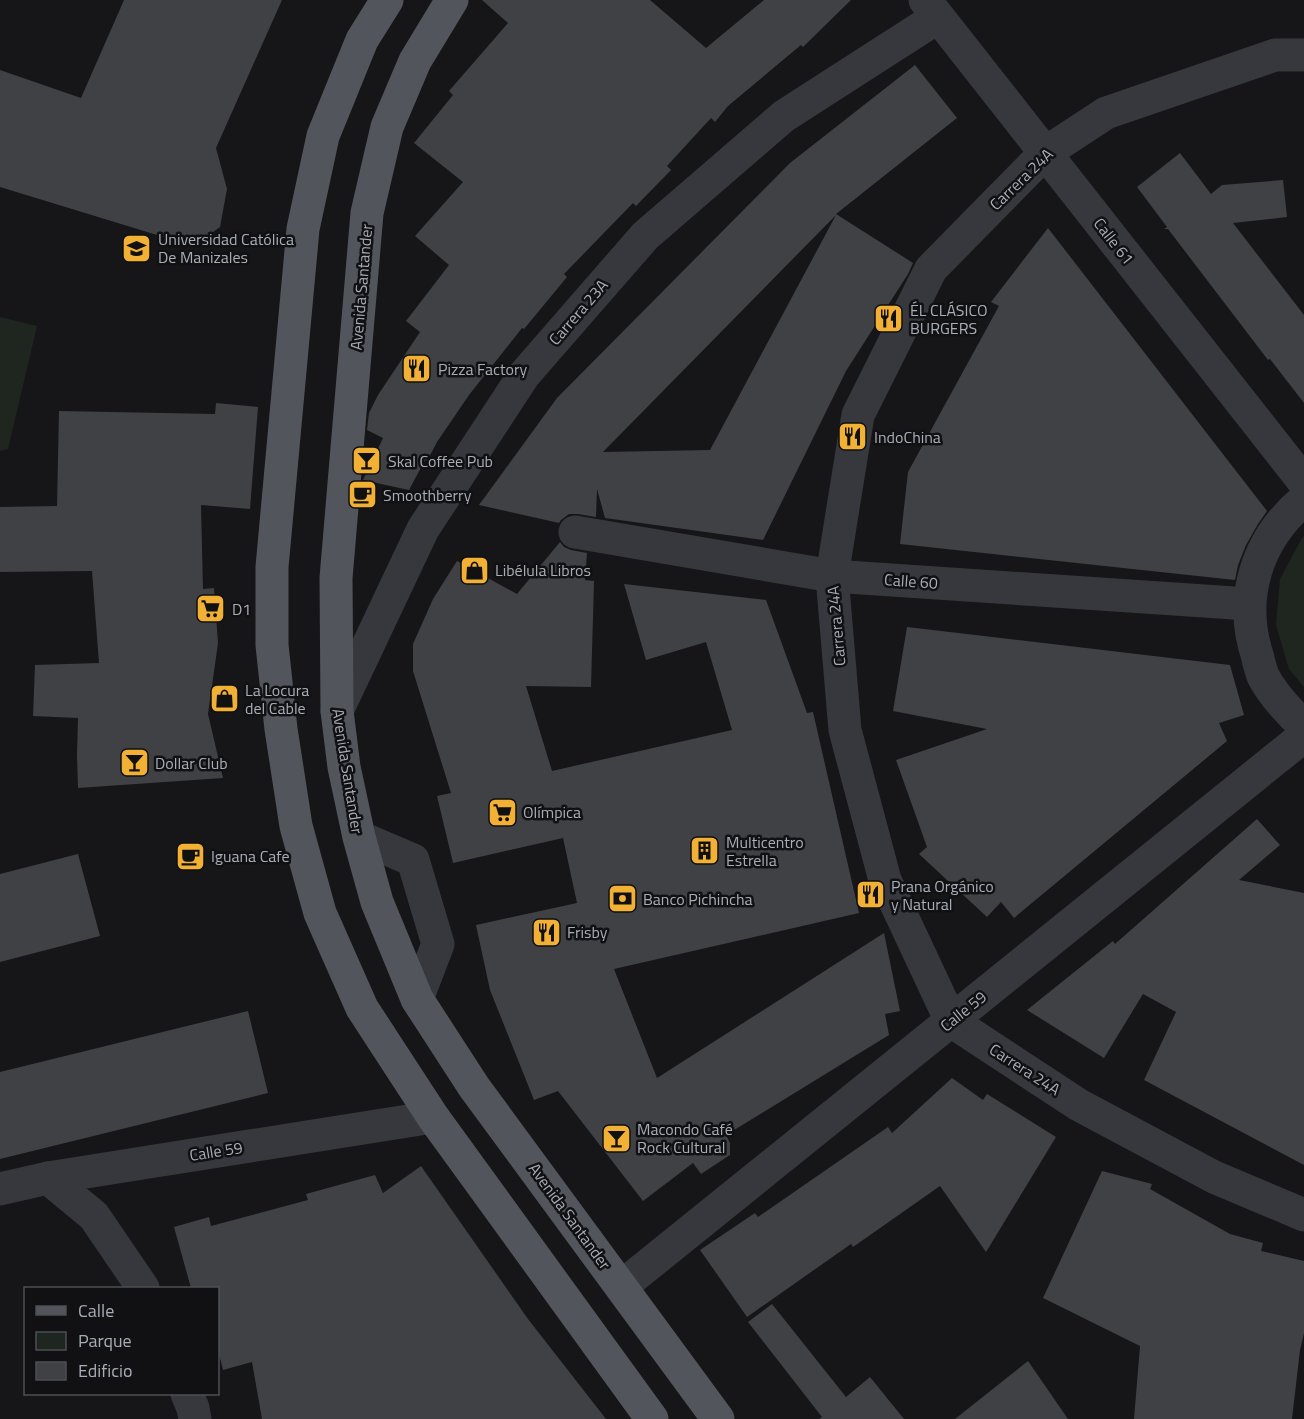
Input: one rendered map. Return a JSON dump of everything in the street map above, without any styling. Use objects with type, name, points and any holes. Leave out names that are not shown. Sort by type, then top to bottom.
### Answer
[{"type":"main road","points":[[387,0],[362,40],[323,136],[303,229],[272,567],[272,645],[281,729],[296,826],[320,913],[362,1008],[433,1117],[652,1419]]},
{"type":"main road","name":"Avenida Santander","points":[[452,0],[415,61],[387,128],[367,213],[336,578],[337,711],[344,767],[359,837],[377,902],[417,999],[474,1087],[718,1419]]},
{"type":"street","name":"Carrera 23A","points":[[337,711],[423,528],[531,366],[645,236],[784,116],[932,8]]},
{"type":"street","name":"Calle 61","points":[[932,8],[1304,482]]},
{"type":"street","name":"Carrera 24A","points":[[1304,55],[1275,55],[1106,113],[1045,153],[931,269],[858,415],[832,576],[844,730],[885,880],[951,1021],[1079,1105],[1214,1176],[1304,1215]]},
{"type":"street","points":[[1304,500],[1288,513],[1269,538],[1255,570],[1249,604],[1252,641],[1263,676],[1283,706],[1304,726]]},
{"type":"street","name":"Calle 60","points":[[575,532],[832,576],[1249,604]]},
{"type":"street","name":"Calle 59","points":[[622,1286],[1304,736]]},
{"type":"street","points":[[359,837],[413,860],[438,944],[417,999]]},
{"type":"street","name":"Calle 59","points":[[0,1189],[48,1178],[433,1117]]},
{"type":"street","points":[[48,1178],[94,1216],[142,1287]]},
{"type":"street","points":[[187,1395],[195,1419]]},
{"type":"green space","points":[[0,317],[37,326],[8,449],[0,451]]},
{"type":"green space","points":[[1304,536],[1304,687],[1289,669],[1276,625],[1280,579]]},
{"type":"building","points":[[124,0],[282,0],[216,148],[227,189],[220,227],[193,246],[0,187],[0,70],[81,98]]},
{"type":"building","points":[[482,0],[650,0],[706,48],[764,0],[851,0],[803,47],[801,45],[728,106],[715,122],[711,118],[667,166],[671,170],[636,206],[633,203],[564,274],[567,277],[524,329],[522,328],[469,395],[427,461],[425,460],[409,490],[363,480],[383,438],[367,430],[369,413],[378,395],[420,332],[406,321],[449,265],[415,236],[463,182],[414,143],[453,95],[449,91],[508,23]]},
{"type":"building","points":[[915,65],[957,118],[836,214],[913,263],[846,371],[763,540],[605,518],[597,489],[596,517],[569,514],[559,523],[479,505],[557,398],[790,163]],"holes":[[[836,215],[710,450],[603,452]]]},
{"type":"building","points":[[1180,153],[1211,194],[1222,185],[1283,180],[1287,217],[1233,223],[1304,315],[1304,403],[1270,359],[1268,360],[1168,229],[1164,229],[1167,227],[1137,187]]},
{"type":"building","points":[[1048,228],[1267,511],[1246,545],[1235,580],[900,544],[908,472],[999,306],[991,302]]},
{"type":"building","points":[[216,403],[258,407],[250,509],[201,505],[203,589],[214,588],[218,643],[208,714],[223,778],[78,788],[78,718],[33,716],[35,665],[99,663],[92,571],[0,572],[0,507],[57,506],[59,411],[215,414]]},
{"type":"building","points":[[560,542],[571,550],[587,553],[585,580],[594,581],[591,687],[526,686],[552,771],[732,730],[706,642],[646,660],[624,584],[766,600],[807,713],[813,712],[859,913],[614,969],[657,1078],[884,933],[900,1011],[885,1014],[889,1035],[726,1135],[730,1143],[730,1155],[701,1174],[693,1163],[643,1201],[558,1091],[534,1100],[490,990],[476,925],[577,903],[563,838],[453,863],[437,796],[451,793],[413,671],[413,644],[433,599],[457,561],[517,594]]},
{"type":"building","points":[[907,627],[1230,665],[1244,715],[1219,723],[1227,741],[1014,918],[1001,902],[987,917],[919,854],[927,847],[896,760],[987,729],[893,711]]},
{"type":"building","points":[[1257,819],[1280,845],[1239,880],[1304,893],[1304,1165],[1144,1080],[1176,1012],[1143,994],[1104,1058],[1027,1010],[1113,941],[1115,944]]},
{"type":"building","points":[[78,854],[100,936],[0,962],[0,874]]},
{"type":"building","points":[[248,1011],[268,1093],[0,1159],[0,1072]]},
{"type":"building","points":[[952,1078],[983,1100],[987,1094],[1056,1137],[986,1252],[940,1186],[853,1247],[851,1244],[747,1317],[700,1250],[755,1213],[758,1217],[888,1127],[892,1133]]},
{"type":"building","points":[[421,1166],[528,1319],[606,1419],[262,1419],[252,1362],[223,1370],[219,1354],[219,1287],[191,1287],[174,1227],[209,1217],[211,1226],[308,1200],[306,1194],[375,1175],[383,1193]]},
{"type":"building","points":[[1102,1171],[1152,1184],[1150,1189],[1230,1234],[1263,1243],[1261,1251],[1304,1261],[1304,1333],[1292,1419],[1134,1419],[1140,1346],[1043,1298]]},
{"type":"building","points":[[772,1304],[846,1397],[870,1377],[904,1419],[819,1419],[822,1417],[748,1322]]},
{"type":"building","points":[[1028,1361],[1068,1419],[955,1419]]},
{"type":"place","name":"Universidad Católica De Manizales","points":[[137,248]]},
{"type":"place","name":"ÉL CLÁSICO BURGERS","points":[[889,319]]},
{"type":"place","name":"Pizza Factory","points":[[417,369]]},
{"type":"place","name":"IndoChina","points":[[853,437]]},
{"type":"place","name":"Skal Coffee Pub","points":[[367,461]]},
{"type":"place","name":"Smoothberry","points":[[362,495]]},
{"type":"place","name":"Libélula Libros","points":[[474,570]]},
{"type":"place","name":"D1","points":[[211,609]]},
{"type":"place","name":"La Locura del Cable","points":[[224,699]]},
{"type":"place","name":"Dollar Club","points":[[134,763]]},
{"type":"place","name":"Olímpica","points":[[502,812]]},
{"type":"place","name":"Multicentro Estrella","points":[[705,851]]},
{"type":"place","name":"Iguana Cafe","points":[[190,856]]},
{"type":"place","name":"Prana Orgánico y Natural","points":[[870,895]]},
{"type":"place","name":"Banco Pichincha","points":[[622,899]]},
{"type":"place","name":"Frisby","points":[[546,932]]},
{"type":"place","name":"Macondo Café Rock Cultural","points":[[616,1138]]}]
